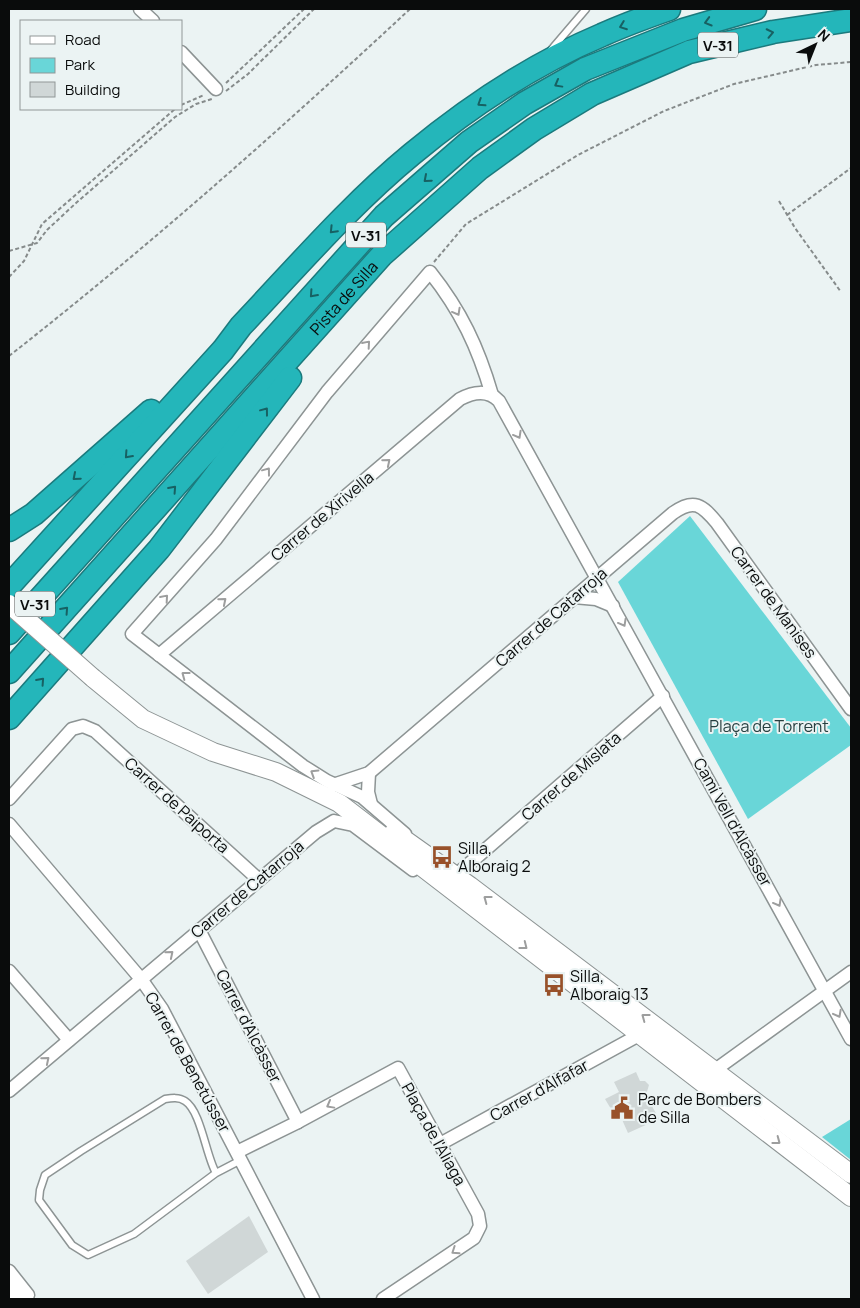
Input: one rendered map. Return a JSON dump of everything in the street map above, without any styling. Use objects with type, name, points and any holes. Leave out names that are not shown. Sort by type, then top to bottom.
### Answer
[{"type":"highway","points":[[9,586],[223,350],[241,326],[366,195],[411,154],[459,117],[531,70],[601,35],[669,9]]},
{"type":"highway","name":"Pista de Silla","points":[[9,633],[384,216],[469,142],[525,103],[585,69],[683,30],[755,9]]},
{"type":"highway","name":"Pista de Silla","points":[[9,672],[382,255],[480,168],[534,129],[592,94],[689,52],[773,32],[851,20]]},
{"type":"highway","points":[[9,718],[159,549],[288,380],[392,262],[405,234]]},
{"type":"highway","points":[[9,530],[34,514],[141,420],[217,344],[241,326]]},
{"type":"street","points":[[140,9],[152,20]]},
{"type":"street","points":[[182,53],[220,93]]},
{"type":"street","points":[[430,272],[327,392],[216,539],[132,634],[296,761],[333,784],[355,793],[371,804],[389,822],[455,876],[851,1174]]},
{"type":"street","name":"Camí Vell d'Alcàsser","points":[[430,272],[448,295],[479,352],[492,395],[499,401],[598,577],[851,1038]]},
{"type":"street","name":"Carrer de Xirivella","points":[[159,655],[460,399],[476,392],[492,395]]},
{"type":"street","name":"Carrer de Catarroja","points":[[333,784],[369,773],[673,513],[690,504]]},
{"type":"street","name":"Carrer de Manises","points":[[690,504],[701,506],[717,523],[851,709]]},
{"type":"street","points":[[574,597],[596,599],[613,606]]},
{"type":"street","points":[[9,604],[143,719],[212,752],[276,772],[310,787],[361,818],[639,1035],[851,1197]]},
{"type":"street","name":"Carrer de Mislata","points":[[455,876],[664,696]]},
{"type":"street","name":"Carrer de Paiporta","points":[[9,799],[72,729],[83,726],[95,731],[258,879]]},
{"type":"street","points":[[369,773],[368,792],[371,804]]},
{"type":"street","points":[[361,818],[393,832],[438,862]]},
{"type":"street","name":"Carrer de Catarroja","points":[[9,1091],[258,879],[316,832],[334,822],[353,825],[456,904],[503,929]]},
{"type":"street","name":"Carrer de Benetússer","points":[[9,824],[141,978],[162,1009],[313,1299]]},
{"type":"street","name":"Carrer d'Alcàsser","points":[[199,930],[298,1122]]},
{"type":"street","points":[[9,971],[69,1040]]},
{"type":"street","points":[[715,1070],[851,972]]},
{"type":"street","points":[[639,1035],[657,1039],[723,1087],[751,1097]]},
{"type":"street","name":"Carrer d'Alfafar","points":[[440,1144],[639,1035]]},
{"type":"street","name":"Plaça de l'Aliaga","points":[[239,1156],[398,1068],[478,1214],[480,1226],[474,1238],[383,1299]]},
{"type":"street","points":[[9,1271],[31,1299]]},
{"type":"street","points":[[9,1286],[23,1299]]},
{"type":"lane","points":[[531,70],[586,9]]},
{"type":"lane","points":[[216,1173],[193,1111],[185,1101],[177,1098],[165,1099],[45,1175],[39,1200],[72,1246],[88,1255],[134,1234],[239,1156]]},
{"type":"path","points":[[182,105],[220,93],[230,80],[304,9]]},
{"type":"path","points":[[9,251],[37,243],[47,230],[76,203],[175,117],[196,104],[220,93],[248,74],[314,9]]},
{"type":"path","points":[[9,356],[102,282],[332,82],[410,9]]},
{"type":"path","points":[[430,272],[432,264],[466,224],[578,155],[664,111],[734,84],[816,66],[851,62]]},
{"type":"path","points":[[9,276],[24,261],[40,228],[48,218],[173,110]]},
{"type":"path","points":[[787,215],[851,168]]},
{"type":"path","points":[[779,201],[841,292]]},
{"type":"green space","name":"Plaça de Torrent","points":[[690,516],[851,728],[851,745],[748,819],[618,582]]},
{"type":"green space","points":[[851,1119],[851,1160],[822,1137]]},
{"type":"building","points":[[636,1072],[640,1081],[645,1081],[649,1085],[646,1095],[659,1119],[628,1133],[616,1106],[611,1109],[605,1099],[619,1092],[614,1082]]},
{"type":"building","points":[[249,1216],[268,1252],[208,1294],[186,1261]]},
{"type":"place","name":"Silla, Alboraig 2","points":[[442,857]]},
{"type":"place","name":"Silla, Alboraig 13","points":[[554,985]]},
{"type":"place","name":"Parc de Bombers de Silla","points":[[622,1108]]}]
